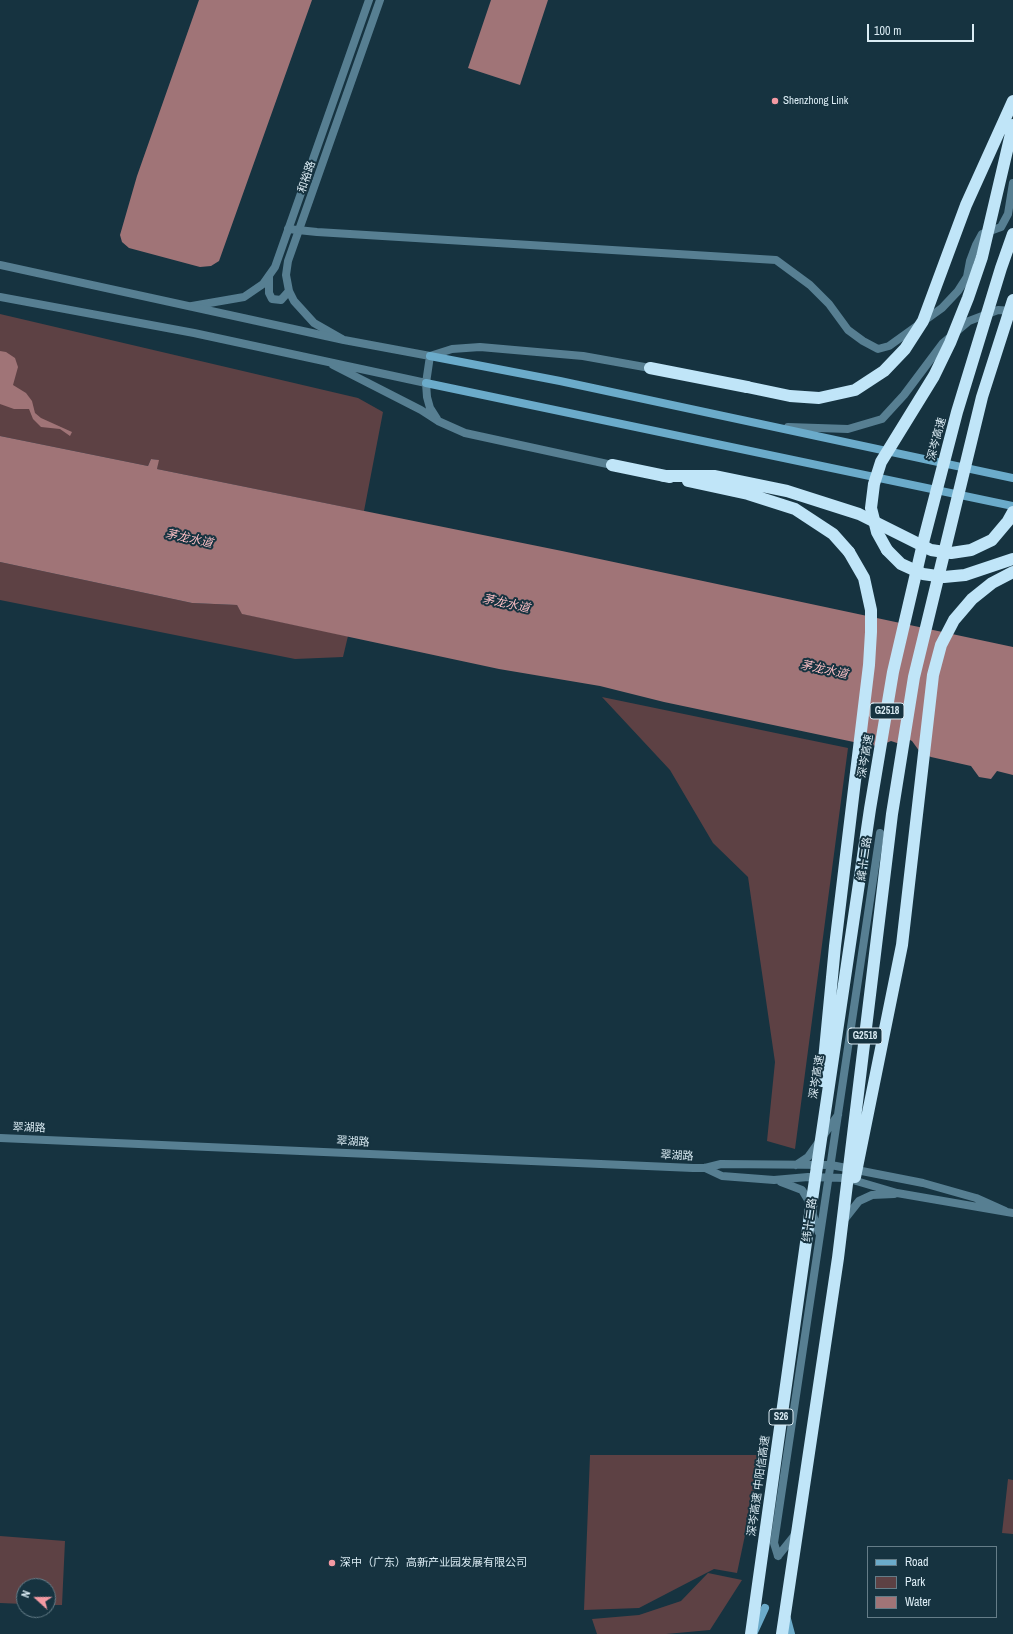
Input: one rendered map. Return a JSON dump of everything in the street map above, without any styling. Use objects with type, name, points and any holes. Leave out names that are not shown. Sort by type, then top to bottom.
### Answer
[{"type":"highway","points":[[650,368],[790,396],[819,398],[854,390],[884,371],[905,349],[923,321],[966,205],[1013,101]]},
{"type":"highway","points":[[1013,125],[984,250],[968,298],[950,343],[934,376],[881,462],[874,484],[871,508],[877,532],[887,550],[901,564],[923,574],[944,577],[965,575],[1013,559]]},
{"type":"highway","name":"深岑高速","points":[[812,1200],[870,809],[893,672],[924,539],[957,412],[1000,268],[1013,234]]},
{"type":"highway","name":"G2518","points":[[838,1258],[892,814],[914,677],[982,398],[1013,300]]},
{"type":"highway","points":[[612,465],[748,494],[796,509],[833,534],[849,552],[864,578],[871,610],[869,665],[834,946],[812,1200]]},
{"type":"highway","points":[[663,476],[714,476],[735,479],[828,503],[859,514],[931,550],[951,553],[971,550],[992,540],[1008,522],[1013,512]]},
{"type":"highway","points":[[782,1634],[838,1258],[902,945],[933,675],[941,645],[954,620],[972,599],[992,583],[1013,572]]},
{"type":"highway","name":"深岑高速 中阳信高速","points":[[752,1634],[812,1200]]},
{"type":"main road","points":[[430,356],[560,381],[1013,478]]},
{"type":"main road","points":[[426,383],[1013,506]]},
{"type":"main road","points":[[785,1599],[787,1622],[791,1634]]},
{"type":"main road","points":[[752,1634],[765,1608]]},
{"type":"street","name":"和裕路","points":[[192,306],[244,297],[269,278],[275,267],[369,0]]},
{"type":"street","name":"和裕路","points":[[344,340],[314,323],[301,310],[289,291],[286,275],[288,261],[380,0]]},
{"type":"street","points":[[288,229],[776,260],[810,285],[829,304],[848,330],[863,341],[878,349],[889,346],[942,308],[958,291],[967,277],[976,245],[982,234],[1001,227],[1008,214],[1013,183]]},
{"type":"street","points":[[0,265],[344,340],[430,356],[452,349],[480,347],[583,356],[650,368]]},
{"type":"street","points":[[269,278],[268,292],[272,299],[280,300],[289,291]]},
{"type":"street","points":[[0,297],[194,333],[426,383]]},
{"type":"street","points":[[769,426],[848,429],[882,419],[904,396],[943,343],[969,321],[998,310],[1013,311]]},
{"type":"street","points":[[430,356],[426,383],[430,408],[438,421]]},
{"type":"street","points":[[323,360],[421,410],[438,421],[480,437],[612,465]]},
{"type":"street","name":"緯十二路","points":[[872,888],[880,833]]},
{"type":"street","points":[[839,1227],[887,891],[872,888]]},
{"type":"street","name":"纬十二路","points":[[839,1227],[794,1536],[778,1556],[774,1543],[819,1234],[831,1165],[872,888]]},
{"type":"street","points":[[859,1086],[860,1155],[867,1167],[890,1176]]},
{"type":"street","points":[[796,1165],[808,1157],[838,1114]]},
{"type":"street","name":"翠湖路","points":[[0,1138],[705,1168],[721,1164],[831,1165],[924,1183],[976,1198],[1009,1212]]},
{"type":"street","name":"翠湖路","points":[[705,1168],[722,1176],[774,1180],[846,1178],[897,1193],[1009,1212]]},
{"type":"street","points":[[774,1180],[802,1190],[808,1200],[819,1234]]},
{"type":"street","points":[[839,1227],[859,1202],[872,1195],[897,1193]]},
{"type":"green space","points":[[0,314],[358,398],[383,412],[364,511],[157,469],[158,460],[151,459],[148,466],[0,436]]},
{"type":"green space","points":[[0,562],[192,603],[237,605],[243,614],[348,636],[343,657],[295,659],[0,600]]},
{"type":"green space","points":[[602,697],[848,748],[795,1149],[767,1141],[775,1062],[748,877],[713,843],[670,770]]},
{"type":"green space","points":[[590,1455],[762,1455],[737,1573],[714,1569],[639,1608],[584,1610]]},
{"type":"green space","points":[[1008,1479],[1013,1480],[1013,1534],[1002,1533]]},
{"type":"green space","points":[[0,1536],[65,1541],[62,1605],[56,1605],[56,1578],[16,1578],[16,1604],[0,1603]]},
{"type":"green space","points":[[708,1573],[742,1580],[710,1630],[666,1634],[597,1634],[592,1619],[639,1615],[681,1601]]},
{"type":"water","points":[[199,0],[312,0],[219,261],[211,266],[200,267],[129,248],[122,242],[120,235],[137,176]]},
{"type":"water","points":[[491,0],[548,0],[520,85],[468,68]]},
{"type":"water","points":[[0,351],[6,352],[15,358],[18,367],[13,385],[26,393],[32,401],[35,413],[41,418],[72,432],[70,436],[60,429],[41,427],[33,419],[29,409],[14,409],[0,404]]},
{"type":"water","name":"茅龙水道","points":[[0,436],[148,466],[151,459],[159,460],[157,469],[562,551],[1013,647],[1013,775],[997,771],[991,779],[979,777],[971,766],[931,757],[920,752],[912,741],[908,739],[900,744],[891,741],[879,746],[868,745],[664,702],[600,686],[499,669],[242,614],[237,605],[192,603],[0,562]]},
{"type":"place","name":"Shenzhong Link","points":[[775,101]]},
{"type":"place","name":"深中（广东）高新产业园发展有限公司","points":[[332,1563]]}]
